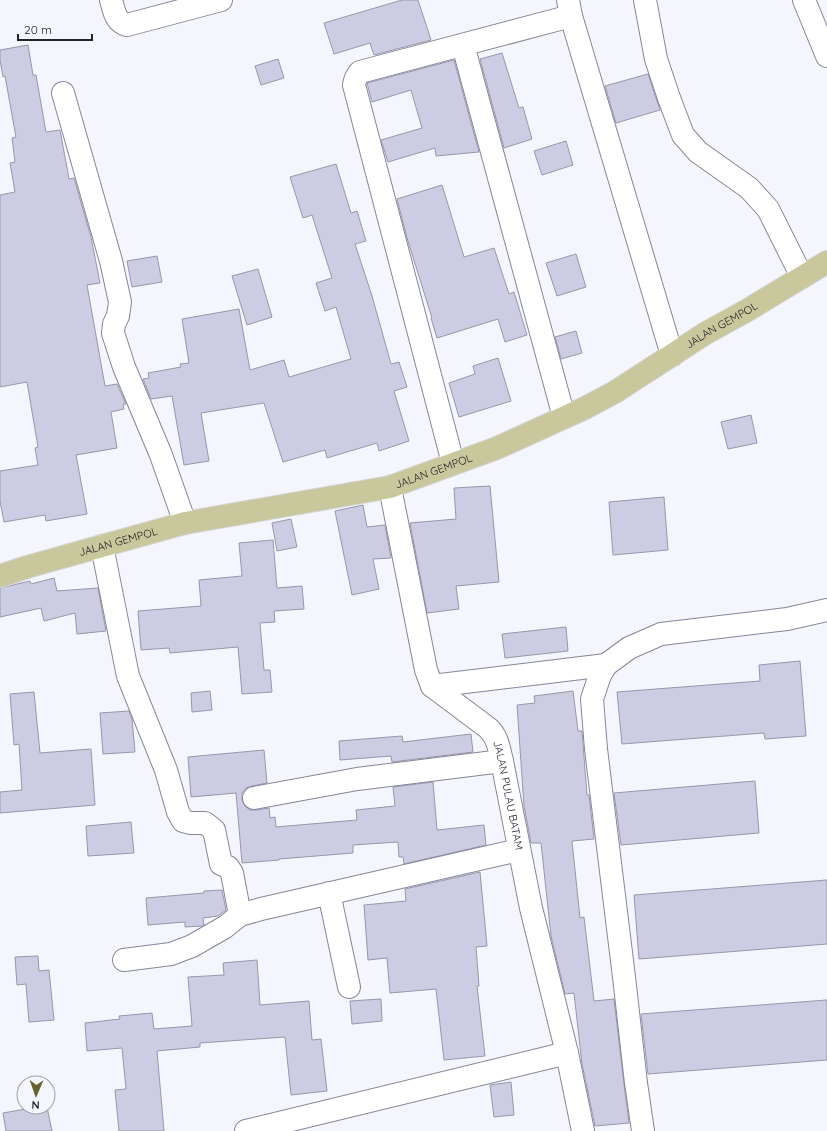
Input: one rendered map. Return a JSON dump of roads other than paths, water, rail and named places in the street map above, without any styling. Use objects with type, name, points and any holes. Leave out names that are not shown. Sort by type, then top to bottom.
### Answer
[{"type":"main road","name":"JALAN GEMPOL","points":[[0,576],[185,523],[390,488],[497,448],[585,408],[615,392],[706,333],[746,311],[827,262]]},
{"type":"street","points":[[111,0],[118,21],[126,25],[221,0]]},
{"type":"street","points":[[645,0],[656,59],[683,135],[698,152],[749,188],[768,209],[802,276]]},
{"type":"street","points":[[804,0],[827,56]]},
{"type":"street","points":[[453,464],[354,85],[356,76],[360,72],[463,45],[570,8],[672,355]]},
{"type":"street","points":[[463,45],[564,417]]},
{"type":"street","points":[[63,93],[111,261],[120,302],[113,333],[124,367],[161,455],[185,523]]},
{"type":"street","points":[[390,488],[426,670],[432,686],[606,665]]},
{"type":"street","points":[[102,546],[128,676],[166,770],[178,812],[183,821],[191,824],[205,823],[214,830],[221,864],[228,866],[232,873],[240,915]]},
{"type":"street","points":[[643,1131],[635,1076],[596,749],[592,699],[600,675],[606,665],[629,648],[661,634],[787,619],[827,610]]},
{"type":"street","name":"JALAN PULAU BATAM","points":[[432,686],[493,732],[497,740],[531,908],[568,1053],[583,1131]]},
{"type":"street","points":[[254,798],[357,779],[502,761]]},
{"type":"street","points":[[124,960],[171,954],[192,946],[225,927],[240,915],[261,909],[519,850]]},
{"type":"street","points":[[329,893],[348,987]]},
{"type":"street","points":[[246,1131],[568,1053]]}]
